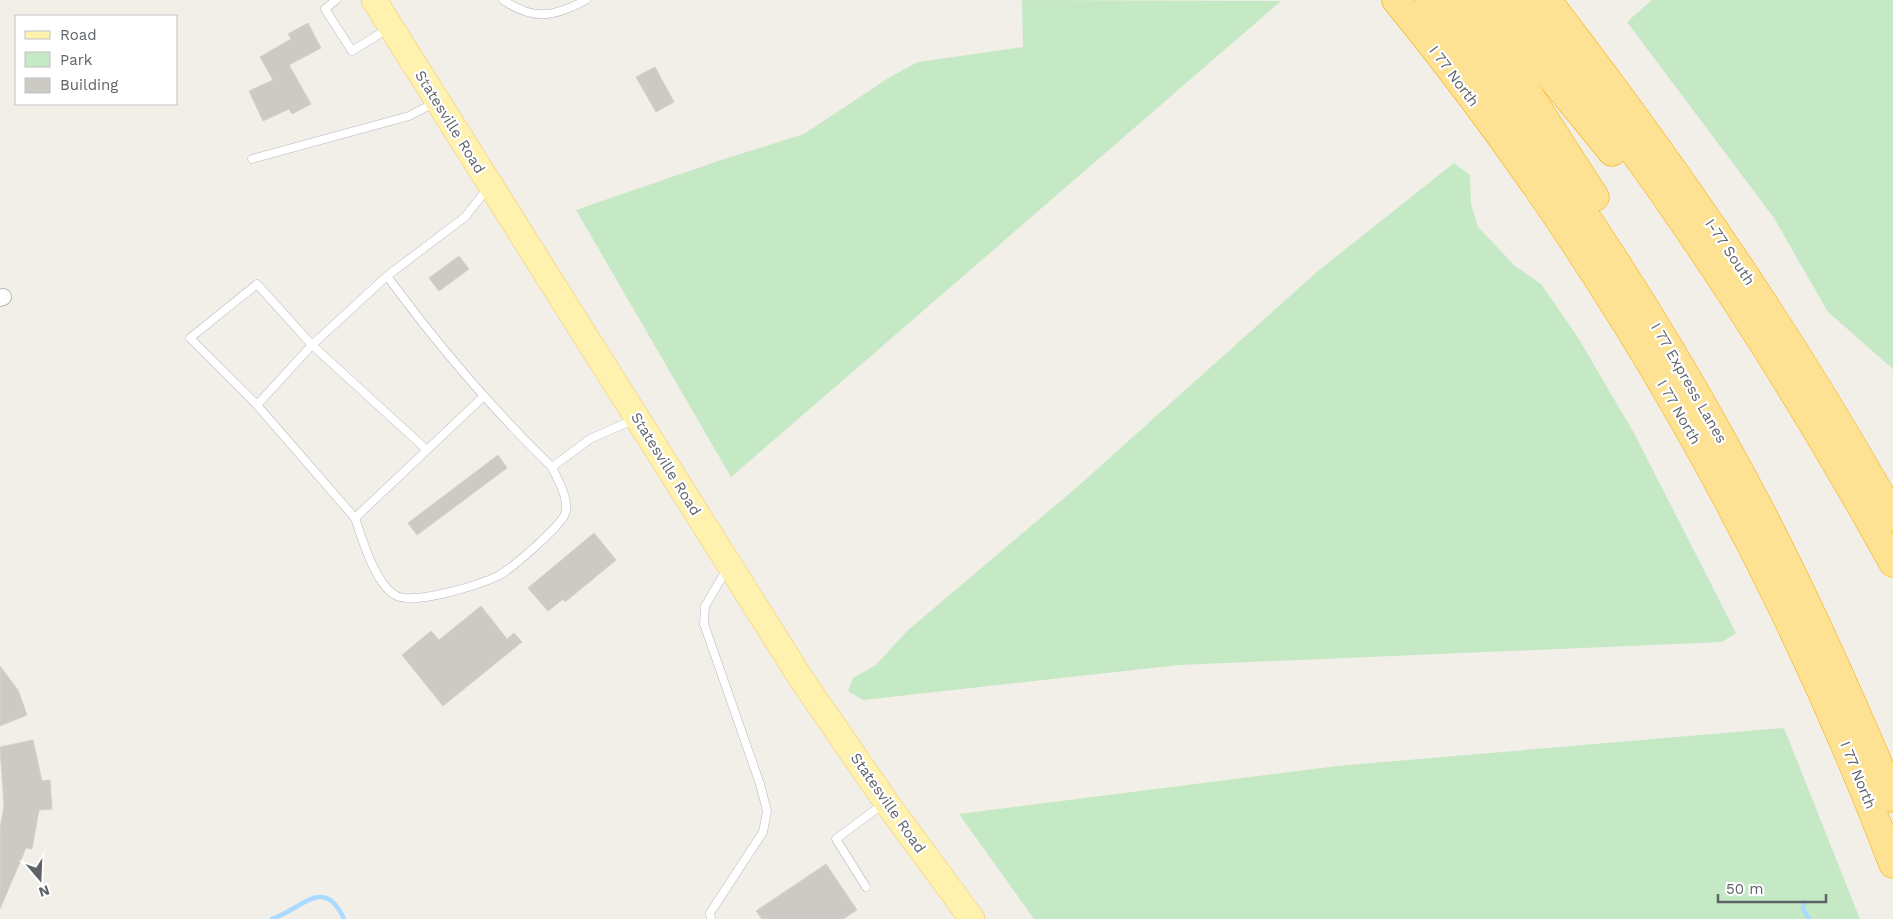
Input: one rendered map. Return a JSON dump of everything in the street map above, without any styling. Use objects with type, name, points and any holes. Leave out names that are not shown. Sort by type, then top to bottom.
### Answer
[{"type":"highway","name":"I 77 North","points":[[1396,0],[1453,73],[1540,194],[1626,323],[1700,449],[1742,526],[1811,665],[1893,864]]},
{"type":"highway","name":"I 77 Express Lanes","points":[[1429,0],[1562,178],[1647,310],[1688,378],[1736,464],[1798,586],[1893,798]]},
{"type":"highway","points":[[1460,0],[1519,79],[1575,163],[1623,248],[1688,378]]},
{"type":"highway","points":[[1488,0],[1751,325]]},
{"type":"highway","points":[[1518,0],[1618,130],[1751,325],[1824,442],[1893,563]]},
{"type":"highway","name":"I-77 South","points":[[1547,0],[1636,118],[1727,247],[1812,380],[1893,517]]},
{"type":"main road","name":"Statesville Road","points":[[374,0],[800,677],[886,802],[972,919]]},
{"type":"lane","points":[[336,0],[325,9],[352,51],[390,26]]},
{"type":"lane","points":[[503,0],[518,10],[536,15],[552,14],[586,0]]},
{"type":"lane","points":[[252,159],[409,116],[437,101]]},
{"type":"lane","points":[[257,406],[312,345],[387,276],[465,217],[490,185]]},
{"type":"lane","points":[[387,276],[424,327],[515,431],[552,467],[566,505],[565,513],[557,527],[498,575],[428,598],[407,599],[394,595],[368,559],[355,518],[257,406],[190,338],[257,284],[312,345],[427,450]]},
{"type":"lane","points":[[355,518],[484,396]]},
{"type":"lane","points":[[552,467],[590,438],[637,418]]},
{"type":"lane","points":[[711,919],[710,913],[763,832],[767,811],[760,784],[704,624],[705,606],[729,565]]},
{"type":"lane","points":[[866,887],[836,839],[886,802]]},
{"type":"green space","points":[[1022,0],[1281,1],[731,477],[576,210],[721,160],[804,134],[890,77],[918,62],[1023,47]]},
{"type":"green space","points":[[1652,0],[1893,0],[1893,369],[1828,312],[1774,218],[1627,22]]},
{"type":"green space","points":[[1454,163],[1470,175],[1471,204],[1478,227],[1515,266],[1541,284],[1577,336],[1634,433],[1736,633],[1722,642],[1179,665],[863,700],[848,691],[853,678],[876,665],[907,631],[1076,488],[1318,271]]},
{"type":"green space","points":[[1784,728],[1860,919],[1034,919],[959,814],[1337,766]]},
{"type":"building","points":[[308,23],[321,48],[289,65],[311,104],[292,114],[289,109],[263,121],[249,91],[273,80],[260,57],[291,39],[288,34]]},
{"type":"building","points":[[655,67],[674,102],[656,112],[636,77]]},
{"type":"building","points":[[459,256],[469,269],[439,291],[429,278]]},
{"type":"building","points":[[498,455],[507,468],[417,535],[408,523]]},
{"type":"building","points":[[594,533],[616,560],[565,602],[563,599],[548,611],[528,588]]},
{"type":"building","points":[[481,606],[507,639],[514,633],[522,642],[443,706],[402,655],[431,631],[439,640]]},
{"type":"building","points":[[0,666],[18,690],[27,715],[0,726]]},
{"type":"building","points":[[33,740],[42,781],[50,780],[52,809],[39,810],[32,849],[26,848],[0,909],[0,829],[4,805],[0,747]]},
{"type":"building","points":[[826,864],[857,910],[843,919],[762,919],[756,911]]},
{"type":"waterway","points":[[272,919],[303,903],[320,897],[329,899],[344,919]]},
{"type":"waterway","points":[[1804,902],[1803,909],[1809,919]]}]
